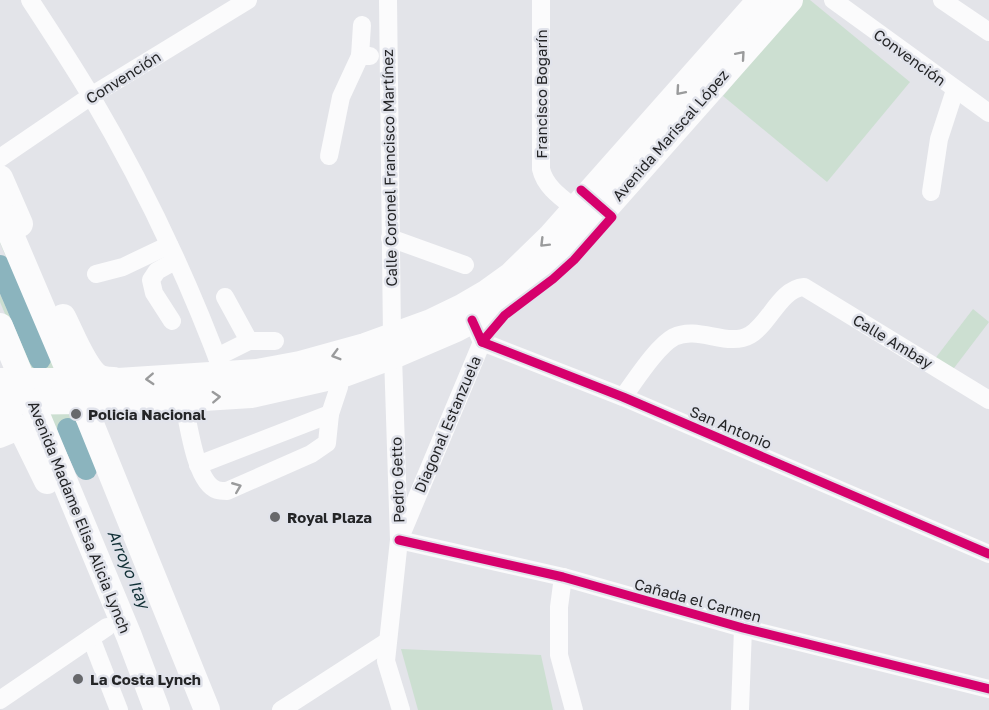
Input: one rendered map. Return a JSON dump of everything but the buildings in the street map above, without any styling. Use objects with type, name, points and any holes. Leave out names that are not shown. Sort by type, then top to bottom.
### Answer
[{"type":"highway","name":"Avenida Mariscal López","points":[[393,346],[431,322],[486,293],[511,275],[576,209],[760,0]]},
{"type":"highway","name":"Avenida Mariscal López","points":[[393,346],[477,331],[501,305],[536,278],[591,225],[790,0]]},
{"type":"highway","points":[[0,178],[38,266],[86,362],[101,378],[118,381]]},
{"type":"highway","points":[[0,209],[172,620],[206,707]]},
{"type":"highway","name":"Avenida Madame Elisa Alicia Lynch","points":[[0,326],[109,634],[157,710]]},
{"type":"highway","points":[[0,402],[220,366],[257,372],[336,355],[393,346]]},
{"type":"highway","points":[[0,381],[62,392],[136,400],[250,394],[339,375],[393,346]]},
{"type":"highway","points":[[136,400],[114,410],[110,421],[112,436],[190,632],[206,707]]},
{"type":"highway","points":[[0,415],[11,434],[41,467],[109,634],[150,710]]},
{"type":"street","points":[[30,0],[91,96],[136,177],[172,253],[220,366],[249,341],[275,341]]},
{"type":"street","name":"Convención","points":[[0,158],[91,96],[248,0]]},
{"type":"street","name":"Calle Coronel Francisco Martínez","points":[[388,0],[393,346]]},
{"type":"street","name":"Francisco Bogarín","points":[[541,0],[540,169],[548,185],[576,209]]},
{"type":"street","name":"Convención","points":[[832,0],[989,113]]},
{"type":"street","points":[[942,0],[989,32]]},
{"type":"street","points":[[329,156],[341,97],[360,56],[362,25]]},
{"type":"street","points":[[360,56],[387,55]]},
{"type":"street","points":[[931,192],[939,139],[955,90]]},
{"type":"street","points":[[390,238],[465,265]]},
{"type":"street","points":[[96,274],[172,253]]},
{"type":"street","points":[[172,253],[151,280],[154,293],[172,321]]},
{"type":"street","name":"Calle Ambay","points":[[622,397],[657,353],[674,337],[691,333],[732,339],[748,336],[795,287],[804,287],[989,400]]},
{"type":"street","points":[[225,297],[249,341]]},
{"type":"street","name":"San Antonio","points":[[477,331],[622,397],[989,554]]},
{"type":"street","name":"Diagonal Estanzuela","points":[[399,540],[477,331]]},
{"type":"street","name":"Pedro Getto","points":[[393,346],[399,540],[386,661],[401,710]]},
{"type":"street","points":[[183,399],[198,465],[206,480],[216,490],[226,491],[265,476],[327,443],[330,414],[339,387],[339,375]]},
{"type":"street","points":[[198,465],[330,414]]},
{"type":"street","name":"Cañada el Carmen","points":[[399,540],[563,577],[743,628],[989,689]]},
{"type":"street","points":[[563,577],[559,606],[559,654],[574,710]]},
{"type":"street","points":[[740,710],[743,628]]},
{"type":"street","points":[[0,700],[109,634],[118,710]]},
{"type":"street","points":[[281,710],[388,641]]},
{"type":"green space","points":[[803,0],[810,0],[910,82],[827,182],[723,96]]},
{"type":"green space","points":[[0,232],[60,374],[30,373],[0,302]]},
{"type":"green space","points":[[973,309],[989,322],[951,372],[934,360]]},
{"type":"green space","points":[[46,411],[76,411],[87,435],[62,445]]},
{"type":"green space","points":[[401,649],[541,655],[553,710],[418,710]]},
{"type":"pier","points":[[0,243],[41,342],[21,342],[0,294]]},
{"type":"pier","points":[[84,434],[198,710],[168,710],[61,443]]},
{"type":"waterway","name":"Arroyo Itay","points":[[0,266],[40,359]]},
{"type":"waterway","name":"Arroyo Itay","points":[[68,429],[86,469]]},
{"type":"cycle path","points":[[482,342],[505,315],[574,260],[612,217],[581,190]]},
{"type":"cycle path","points":[[472,320],[482,342],[623,397],[989,554]]},
{"type":"cycle path","points":[[399,540],[563,577],[743,628],[989,689]]},
{"type":"place","name":"Policia Nacional","points":[[76,414]]},
{"type":"place","name":"Royal Plaza","points":[[275,517]]},
{"type":"place","name":"La Costa Lynch","points":[[78,679]]}]
